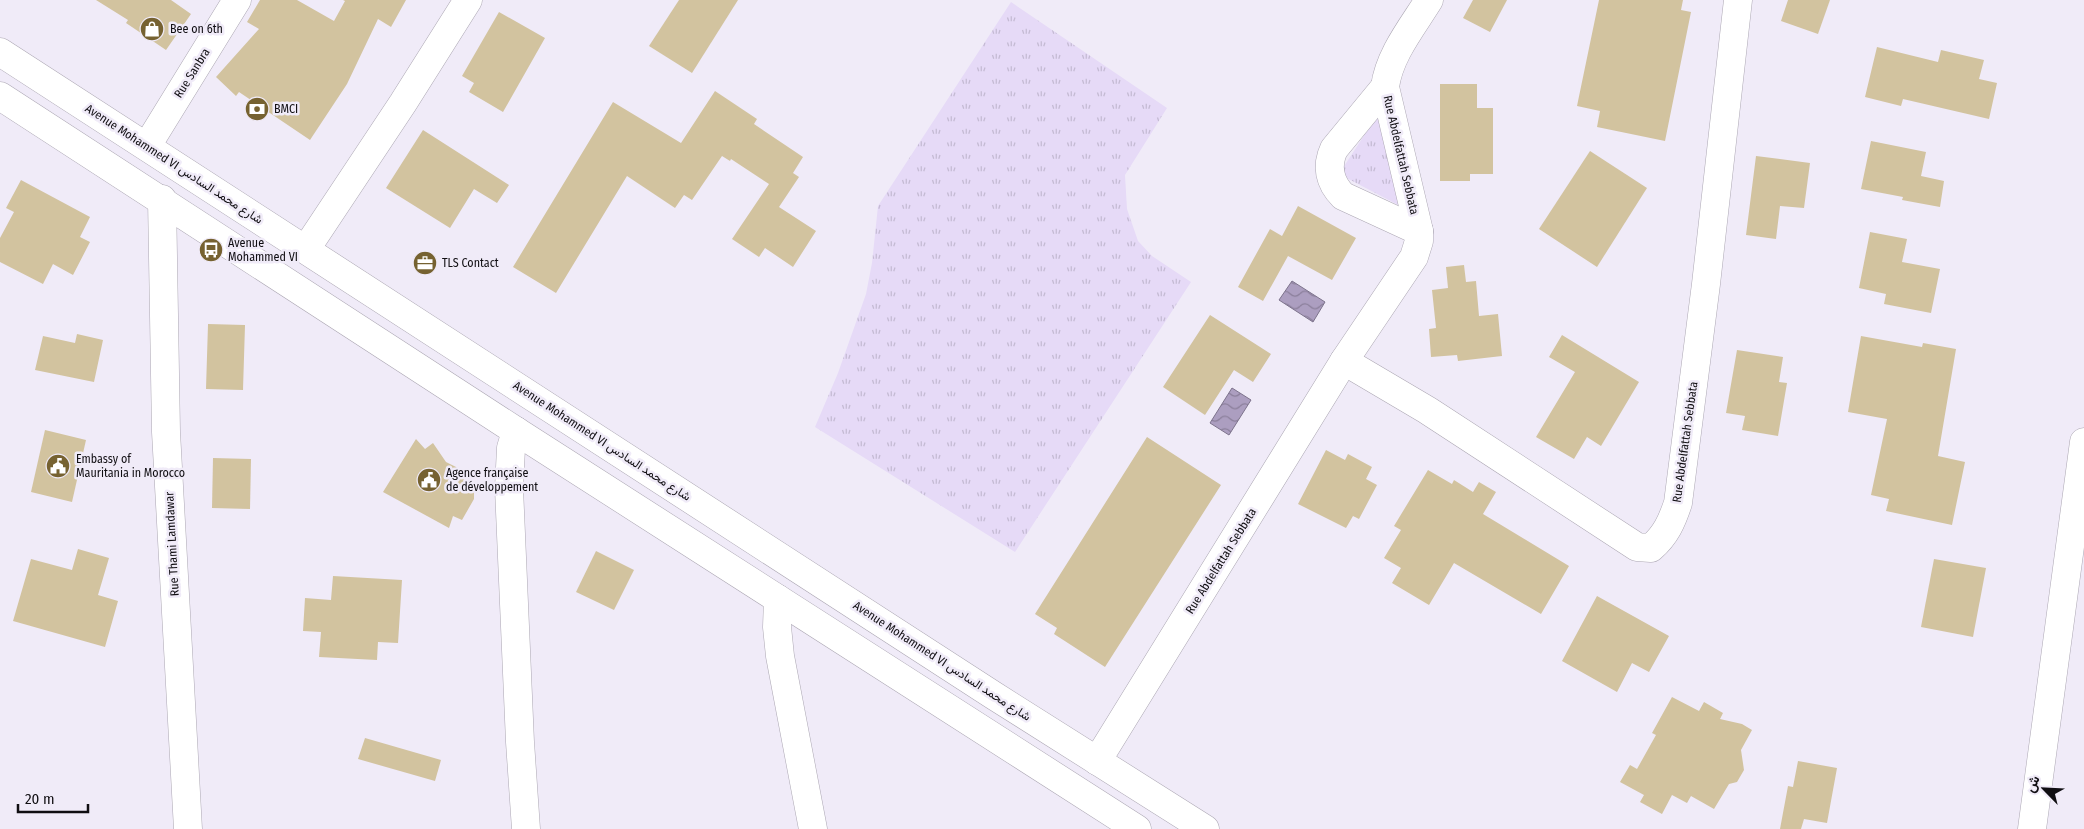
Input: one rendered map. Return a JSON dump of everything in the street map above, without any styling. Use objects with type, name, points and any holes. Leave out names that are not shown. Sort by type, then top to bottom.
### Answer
[{"type":"street","name":"Rue Sanbra","points":[[147,146],[237,0]]},
{"type":"street","points":[[306,250],[468,0]]},
{"type":"street","name":"Rue Abdelfattah Sebbata","points":[[1097,761],[1344,360],[1414,257],[1419,241],[1419,232],[1385,87],[1386,75],[1394,58],[1429,0]]},
{"type":"street","name":"Rue Abdelfattah Sebbata","points":[[1344,360],[1427,410],[1637,547],[1651,548],[1660,540],[1671,524],[1678,503],[1706,284],[1738,0]]},
{"type":"street","name":"Avenue Mohammed VI شارع محمد السادس","points":[[0,52],[1205,829]]},
{"type":"street","points":[[1385,87],[1334,148],[1330,156],[1329,174],[1337,190],[1343,196],[1419,232]]},
{"type":"street","points":[[0,96],[162,199],[516,431],[1137,829]]},
{"type":"street","name":"Rue Thami Lamdawar","points":[[162,199],[166,432],[188,829]]},
{"type":"street","points":[[516,431],[511,448],[509,488],[526,829]]},
{"type":"street","points":[[2032,829],[2078,533],[2084,442]]},
{"type":"street","points":[[778,599],[777,627],[780,656],[813,829]]},
{"type":"green space","points":[[1011,2],[1167,108],[1125,175],[1127,209],[1138,241],[1152,256],[1191,282],[1015,552],[815,427],[838,373],[866,294],[872,263],[878,206]]},
{"type":"green space","points":[[1380,111],[1404,208],[1339,174]]},
{"type":"water","points":[[1292,281],[1325,302],[1313,322],[1279,300]]},
{"type":"water","points":[[1232,388],[1251,400],[1229,435],[1210,423]]},
{"type":"building","points":[[96,0],[171,0],[191,14],[166,50],[126,23],[128,20]]},
{"type":"building","points":[[260,0],[297,0],[334,21],[345,1],[343,0],[406,0],[391,27],[378,19],[347,84],[310,140],[239,92],[236,96],[216,77],[259,29],[247,22]]},
{"type":"building","points":[[679,0],[738,0],[692,73],[649,46]]},
{"type":"building","points":[[1473,0],[1507,0],[1490,32],[1463,18]]},
{"type":"building","points":[[1599,0],[1683,0],[1681,10],[1691,12],[1665,141],[1597,127],[1600,111],[1577,106]]},
{"type":"building","points":[[1788,0],[1830,0],[1818,34],[1781,21]]},
{"type":"building","points":[[499,12],[545,38],[503,112],[469,92],[474,83],[462,76]]},
{"type":"building","points":[[1877,47],[1938,62],[1941,50],[1984,60],[1979,79],[1997,83],[1989,119],[1903,99],[1901,106],[1865,97]]},
{"type":"building","points":[[1440,84],[1477,84],[1477,108],[1493,108],[1493,174],[1470,174],[1470,181],[1440,181]]},
{"type":"building","points":[[715,91],[757,119],[754,124],[803,157],[793,173],[799,177],[779,207],[816,231],[793,267],[765,248],[759,257],[732,239],[769,184],[731,159],[730,161],[722,156],[692,200],[684,195],[675,208],[627,176],[556,293],[513,267],[613,102],[681,143]]},
{"type":"building","points":[[423,130],[509,185],[497,203],[474,189],[450,228],[386,188]]},
{"type":"building","points":[[1871,141],[1926,152],[1921,176],[1944,181],[1940,207],[1902,200],[1903,197],[1861,189]]},
{"type":"building","points":[[1590,151],[1647,188],[1597,267],[1539,229]]},
{"type":"building","points":[[1756,156],[1810,163],[1804,208],[1780,206],[1776,239],[1746,235]]},
{"type":"building","points":[[21,180],[90,217],[80,237],[90,242],[73,275],[53,264],[43,284],[0,262],[0,238],[14,212],[6,208]]},
{"type":"building","points":[[1298,206],[1356,238],[1332,280],[1288,256],[1263,301],[1238,287],[1270,229],[1282,236]]},
{"type":"building","points":[[1870,232],[1907,239],[1902,262],[1940,269],[1931,313],[1884,304],[1886,294],[1859,288]]},
{"type":"building","points":[[1464,265],[1466,282],[1476,281],[1479,316],[1498,314],[1502,356],[1458,361],[1457,355],[1431,357],[1429,329],[1436,328],[1432,290],[1448,288],[1446,267]]},
{"type":"building","points":[[1210,315],[1271,354],[1253,382],[1234,370],[1205,415],[1163,387]]},
{"type":"building","points":[[208,324],[245,325],[243,390],[206,389]]},
{"type":"building","points":[[77,334],[103,340],[94,382],[35,370],[43,336],[75,343]]},
{"type":"building","points":[[1562,335],[1639,382],[1601,446],[1587,437],[1574,459],[1536,437],[1575,372],[1549,357]]},
{"type":"building","points":[[1861,336],[1922,347],[1923,343],[1956,349],[1938,456],[1965,462],[1952,525],[1886,511],[1889,499],[1871,495],[1887,419],[1848,412]]},
{"type":"building","points":[[1737,350],[1783,357],[1779,382],[1787,383],[1778,436],[1742,430],[1745,416],[1726,413]]},
{"type":"building","name":"Embassy of Mauritania in Morocco","points":[[45,430],[86,440],[72,502],[31,492]]},
{"type":"building","points":[[1147,437],[1221,485],[1105,667],[1054,634],[1057,628],[1035,614]]},
{"type":"building","name":"Agence française de développement","points":[[416,439],[425,449],[433,443],[446,462],[462,470],[460,476],[474,484],[474,499],[462,520],[453,516],[449,528],[383,492]]},
{"type":"building","points":[[1326,450],[1345,460],[1348,454],[1372,467],[1366,479],[1377,485],[1359,519],[1353,516],[1346,528],[1298,504]]},
{"type":"building","points":[[213,458],[251,459],[250,509],[212,508]]},
{"type":"building","points":[[1428,470],[1452,484],[1454,480],[1473,492],[1479,482],[1496,492],[1483,514],[1569,566],[1541,614],[1454,563],[1429,605],[1392,583],[1401,568],[1384,558],[1401,530],[1394,526]]},
{"type":"building","points":[[78,549],[109,558],[98,595],[118,601],[105,647],[13,621],[31,559],[72,570]]},
{"type":"building","points":[[596,551],[634,570],[614,610],[576,592]]},
{"type":"building","points":[[1934,559],[1986,568],[1973,637],[1921,627]]},
{"type":"building","points":[[333,576],[402,580],[398,643],[378,642],[377,660],[319,657],[321,632],[303,631],[305,598],[331,600]]},
{"type":"building","points":[[1597,596],[1669,636],[1649,672],[1632,663],[1617,692],[1562,661]]},
{"type":"building","points":[[1672,697],[1699,711],[1704,702],[1723,713],[1720,719],[1742,724],[1752,730],[1741,750],[1744,770],[1737,782],[1729,784],[1714,809],[1691,796],[1687,803],[1672,795],[1662,814],[1640,802],[1644,795],[1620,782],[1630,765],[1637,769],[1656,735],[1652,733]]},
{"type":"building","points":[[365,738],[441,760],[435,781],[358,759]]},
{"type":"building","points":[[1798,761],[1837,768],[1827,823],[1804,819],[1801,829],[1780,829],[1788,786],[1793,787]]},
{"type":"place","name":"Bee on 6th","points":[[152,29]]},
{"type":"place","name":"BMCI","points":[[257,109]]},
{"type":"place","name":"Avenue Mohammed VI","points":[[211,250]]},
{"type":"place","name":"TLS Contact","points":[[425,263]]},
{"type":"place","name":"Embassy of Mauritania in Morocco","points":[[58,466]]},
{"type":"place","name":"Agence française de développement","points":[[429,480]]}]
